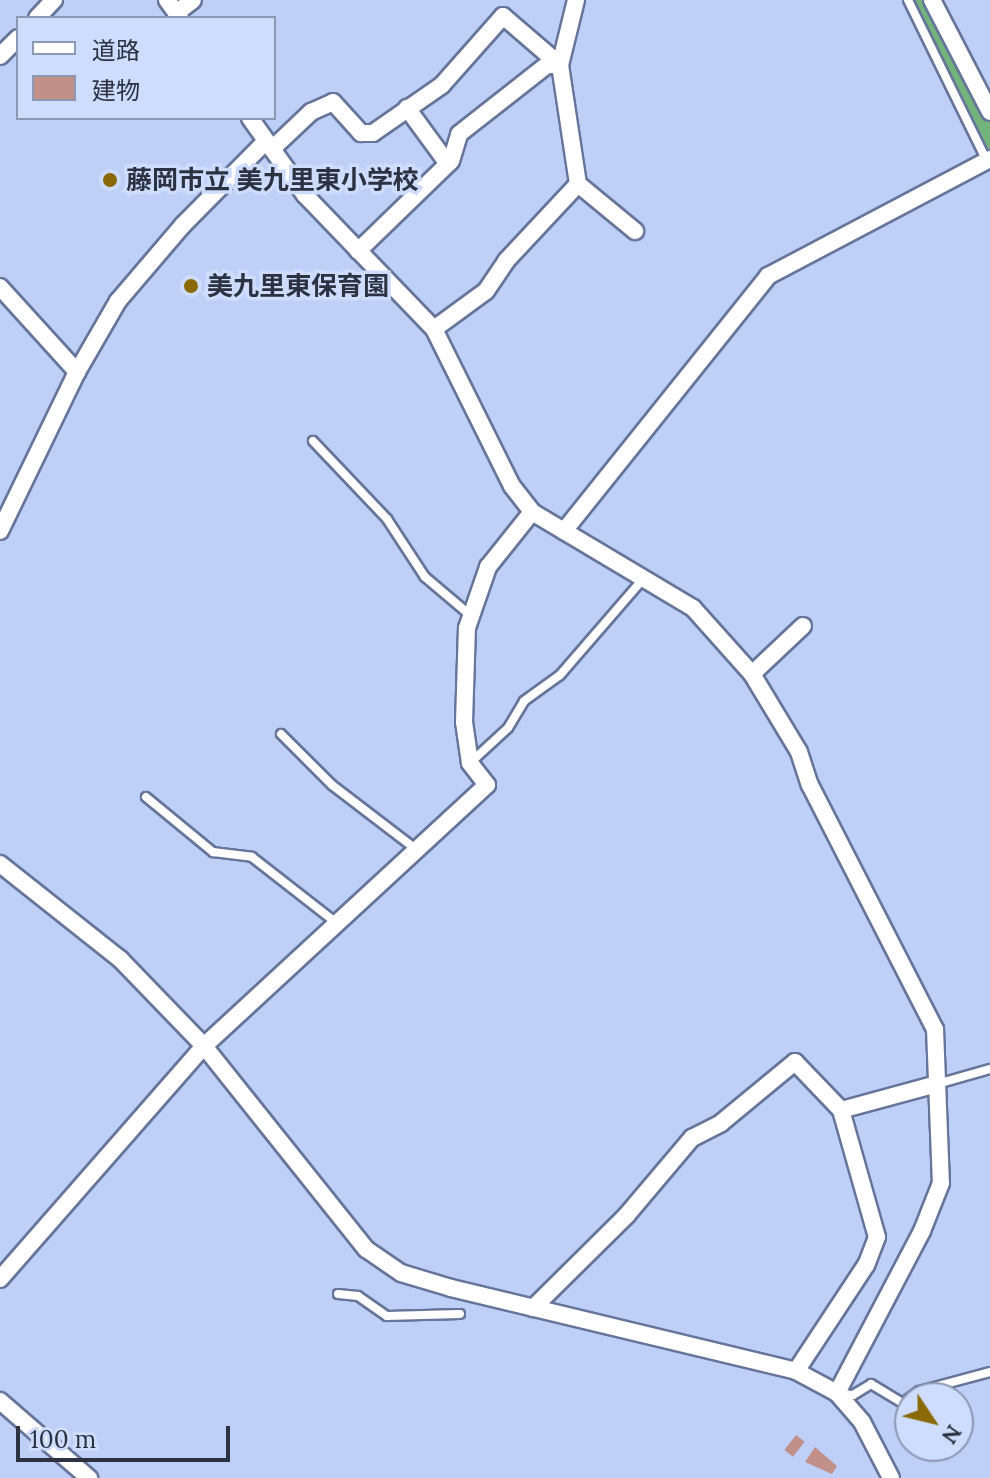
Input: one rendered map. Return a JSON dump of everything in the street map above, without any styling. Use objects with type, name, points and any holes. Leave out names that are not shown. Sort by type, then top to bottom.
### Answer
[{"type":"street","points":[[39,16],[54,0]]},
{"type":"street","points":[[174,10],[193,0]]},
{"type":"street","points":[[576,0],[560,65],[578,184],[635,231]]},
{"type":"street","points":[[932,0],[990,112]]},
{"type":"street","points":[[0,531],[77,372],[118,301],[269,145],[311,112],[333,102],[361,133],[373,133],[442,85],[503,16],[560,65]]},
{"type":"street","points":[[0,56],[16,40]]},
{"type":"street","points":[[358,251],[448,164],[459,134],[547,65],[560,65]]},
{"type":"street","points":[[407,108],[448,164]]},
{"type":"street","points":[[251,120],[305,195],[434,329],[512,486],[532,512],[693,608],[752,674],[799,752],[810,785],[935,1029],[942,1168],[934,1204],[837,1393]]},
{"type":"street","points":[[564,531],[768,276],[989,162]]},
{"type":"street","points":[[434,329],[486,291],[506,261],[578,184]]},
{"type":"street","points":[[0,287],[77,372]]},
{"type":"street","points":[[0,1279],[204,1046],[339,925],[487,785],[470,763],[464,722],[470,615],[488,567],[532,512]]},
{"type":"street","points":[[752,674],[803,626]]},
{"type":"street","points":[[0,864],[120,959],[204,1046],[366,1249],[401,1273],[796,1371],[837,1393],[862,1422],[891,1478]]},
{"type":"street","points":[[533,1308],[626,1216],[692,1138],[721,1123],[795,1062],[841,1110],[877,1237],[866,1265],[796,1371]]},
{"type":"street","points":[[841,1110],[937,1084]]},
{"type":"street","points":[[0,1401],[89,1478]]},
{"type":"lane","points":[[908,0],[989,162]]},
{"type":"lane","points":[[313,441],[387,519],[425,577],[470,615]]},
{"type":"lane","points":[[470,763],[508,728],[524,701],[560,675],[644,577]]},
{"type":"lane","points":[[281,734],[332,785],[417,850]]},
{"type":"lane","points":[[146,797],[213,852],[252,857],[339,925]]},
{"type":"lane","points":[[937,1084],[990,1069]]},
{"type":"lane","points":[[338,1294],[358,1296],[387,1316],[460,1314]]},
{"type":"lane","points":[[837,1393],[853,1395],[871,1384],[903,1403],[919,1391],[990,1372]]},
{"type":"building","points":[[796,1435],[805,1442],[793,1457],[784,1450]]},
{"type":"building","points":[[815,1447],[837,1466],[832,1474],[805,1462]]},
{"type":"waterway","points":[[919,0],[990,136]]},
{"type":"place","name":"藤岡市立 美九里東小学校","points":[[110,180]]},
{"type":"place","name":"美九里東保育園","points":[[191,286]]}]
